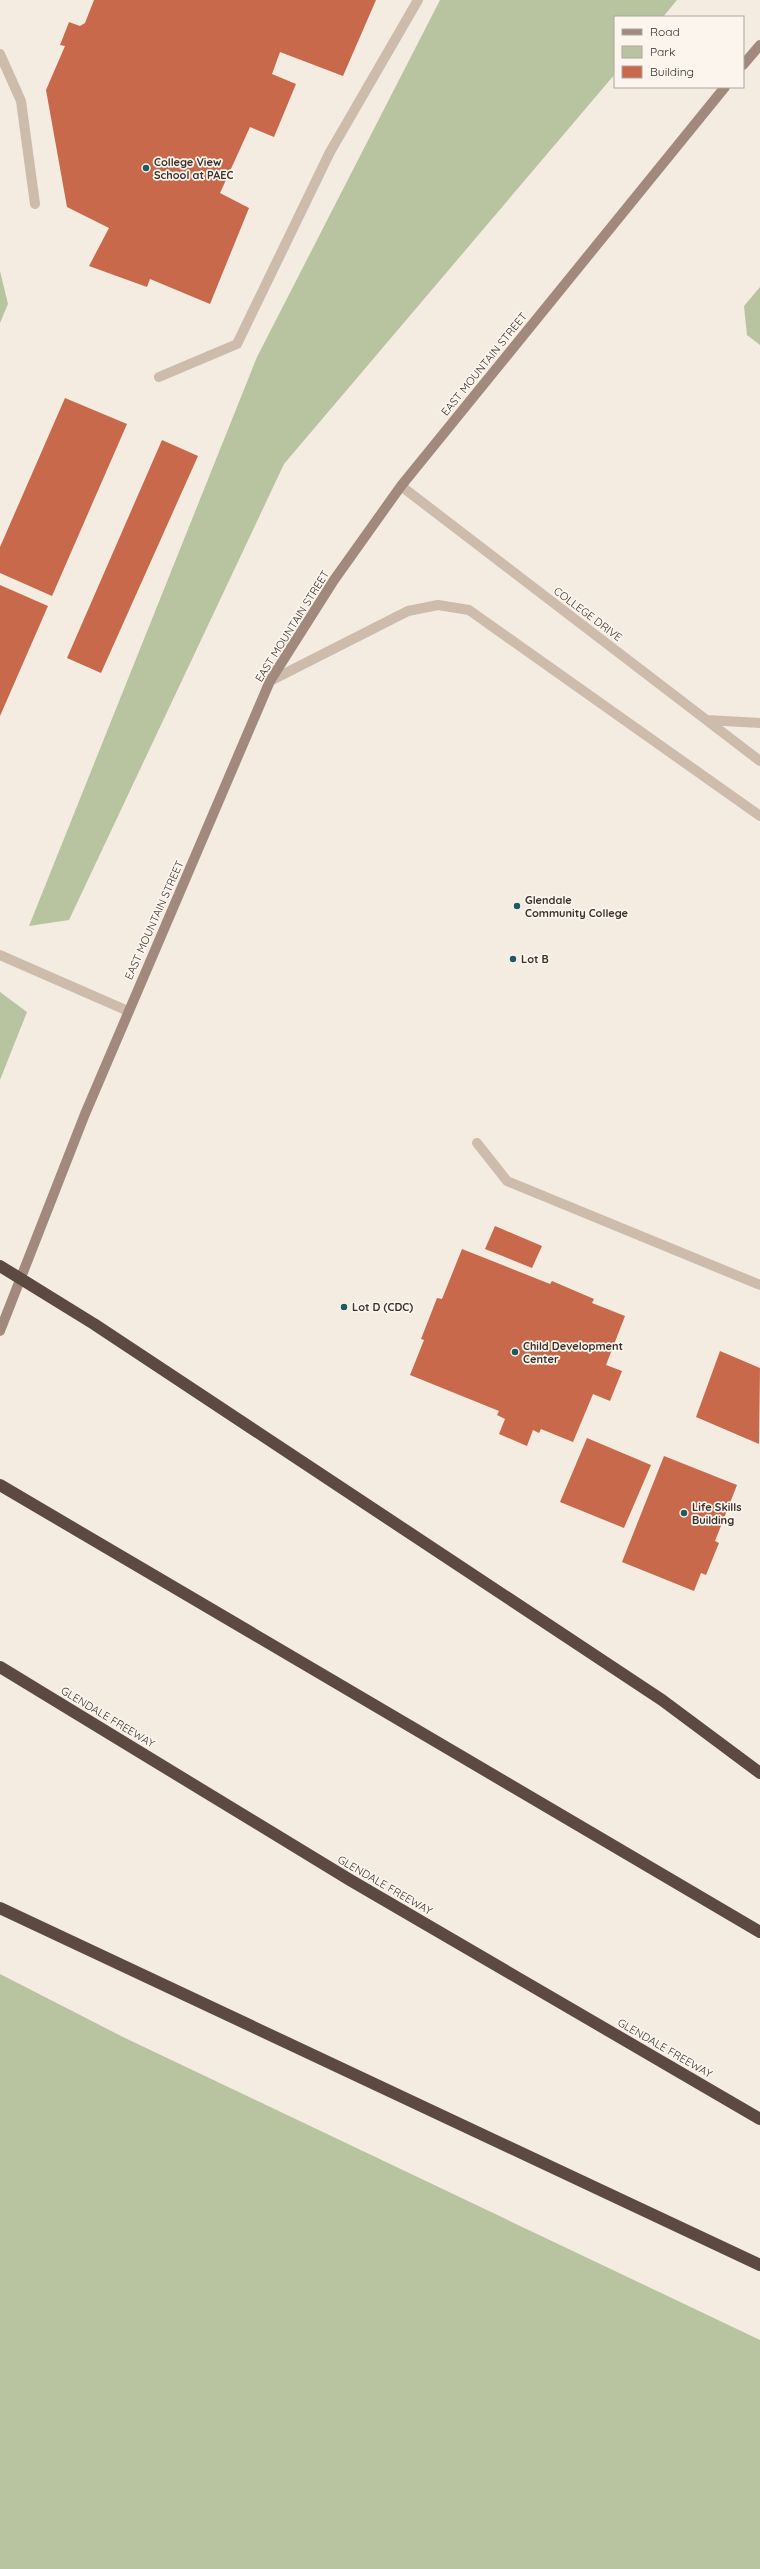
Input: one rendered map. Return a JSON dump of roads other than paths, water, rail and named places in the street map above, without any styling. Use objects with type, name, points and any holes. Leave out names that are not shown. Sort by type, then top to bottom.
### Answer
[{"type":"highway","points":[[0,1266],[178,1379],[662,1700],[760,1773]]},
{"type":"highway","points":[[0,1485],[760,1932]]},
{"type":"highway","name":"GLENDALE FREEWAY","points":[[0,1667],[350,1880],[760,2119]]},
{"type":"highway","points":[[0,1908],[760,2265]]},
{"type":"main road","points":[[744,64],[760,45]]},
{"type":"main road","name":"EAST MOUNTAIN STREET","points":[[0,1331],[128,1011],[270,681],[334,580],[401,486],[724,88]]},
{"type":"lane","points":[[159,377],[237,344],[330,152],[418,0]]},
{"type":"lane","points":[[0,54],[21,100],[35,204]]},
{"type":"lane","name":"COLLEGE DRIVE","points":[[401,486],[760,761]]},
{"type":"lane","points":[[270,681],[398,614],[428,606],[459,607],[469,610],[760,816]]},
{"type":"lane","points":[[707,720],[760,723]]},
{"type":"lane","points":[[0,955],[128,1011]]},
{"type":"lane","points":[[477,1143],[507,1181],[760,1285]]},
{"type":"place","name":"College View School at PAEC","points":[[146,168]]},
{"type":"place","name":"Glendale Community College","points":[[517,906]]},
{"type":"place","name":"Lot B","points":[[513,959]]},
{"type":"place","name":"Lot D (CDC)","points":[[344,1307]]},
{"type":"place","name":"Child Development Center","points":[[515,1352]]},
{"type":"place","name":"Life Skills Building","points":[[684,1513]]}]
